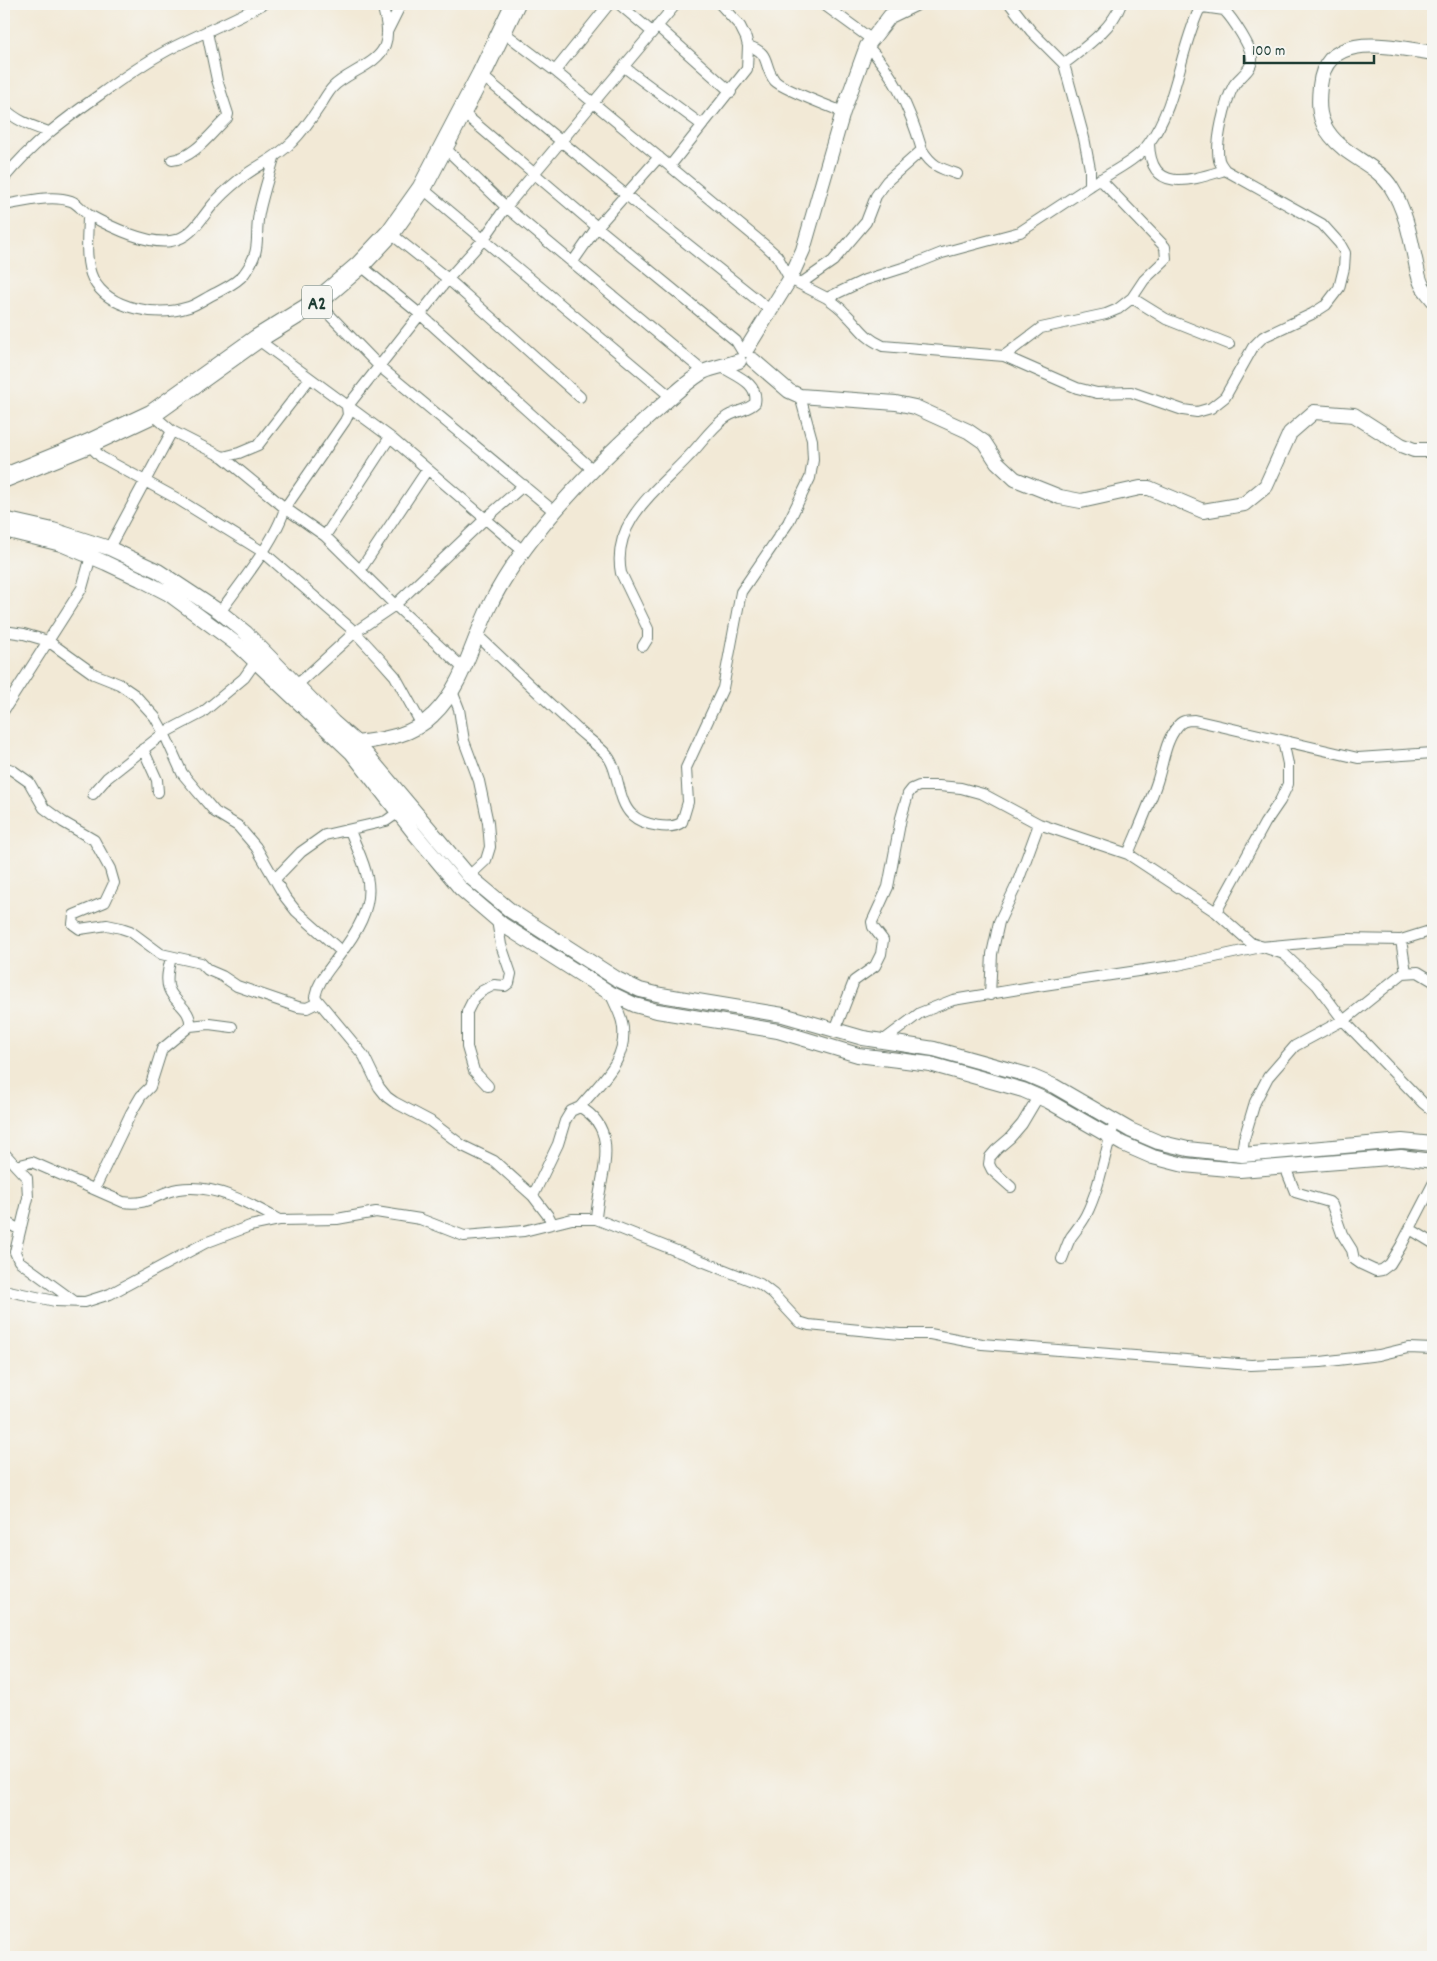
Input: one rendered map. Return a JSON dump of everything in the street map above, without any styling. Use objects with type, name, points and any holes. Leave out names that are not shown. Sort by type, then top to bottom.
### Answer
[{"type":"highway","name":"A2","points":[[4,478],[88,444],[152,414],[257,339],[317,302],[360,265],[390,233],[422,188],[481,76],[515,4]]},
{"type":"street","points":[[4,178],[19,160],[49,132],[119,81],[167,51],[264,4]]},
{"type":"street","points":[[382,4],[387,32]]},
{"type":"street","points":[[4,205],[43,199],[62,199],[72,202],[88,215],[138,237],[162,241],[181,239],[200,223],[211,207],[239,180],[256,167],[274,158],[297,136],[333,87],[380,54],[385,45],[387,32],[400,4]]},
{"type":"street","points":[[555,71],[609,4]]},
{"type":"street","points":[[619,4],[654,29],[731,92]]},
{"type":"street","points":[[220,612],[262,552],[285,508],[345,421],[348,414],[347,407],[448,279],[482,240],[506,207],[676,4]]},
{"type":"street","points":[[670,166],[731,92],[747,69],[748,46],[740,26],[720,4]]},
{"type":"street","points":[[823,4],[869,43],[896,86],[913,119],[922,150],[930,162],[940,169],[957,174]]},
{"type":"street","points":[[795,281],[843,112],[869,43],[890,16],[914,4]]},
{"type":"street","points":[[1010,4],[1031,31],[1064,64],[1084,138],[1090,169],[1090,186]]},
{"type":"street","points":[[1064,64],[1096,39],[1121,4]]},
{"type":"street","points":[[502,31],[555,71],[593,104],[659,156],[777,256],[795,281],[827,298],[845,312],[869,340],[884,346],[1004,356],[1077,388],[1097,393],[1131,392],[1183,410],[1197,412],[1211,408],[1225,397],[1253,347],[1263,337],[1312,314],[1326,305],[1339,288],[1344,268],[1345,253],[1340,244],[1322,224],[1225,170],[1220,162],[1218,151],[1230,95],[1235,84],[1249,68],[1252,60],[1250,50],[1224,10],[1203,7],[1199,10],[1165,113],[1149,144],[1138,154],[1020,232],[942,253],[865,280],[827,298]]},
{"type":"street","points":[[172,160],[182,158],[204,142],[227,118],[228,114],[217,80],[208,32]]},
{"type":"street","points":[[748,46],[758,49],[763,53],[776,82],[843,112]]},
{"type":"street","points":[[1433,53],[1364,46],[1352,47],[1338,52],[1327,62],[1321,78],[1318,110],[1331,137],[1372,166],[1391,187],[1407,220],[1421,284],[1433,300]]},
{"type":"street","points":[[624,67],[702,125]]},
{"type":"street","points":[[481,76],[562,141],[626,196],[770,310]]},
{"type":"street","points":[[4,108],[10,114],[28,124],[49,132]]},
{"type":"street","points":[[462,112],[597,227],[736,341],[745,356],[789,391],[800,396],[896,403],[915,407],[968,431],[979,438],[984,442],[997,462],[1015,479],[1060,497],[1081,501],[1140,488],[1149,488],[1203,511],[1244,504],[1266,486],[1290,433],[1314,412],[1354,415],[1401,445],[1414,450],[1433,450]]},
{"type":"street","points":[[1149,144],[1150,156],[1155,169],[1170,180],[1190,181],[1225,170]]},
{"type":"street","points":[[444,147],[506,207],[704,372]]},
{"type":"street","points":[[357,743],[382,740],[411,732],[434,715],[457,683],[490,606],[523,551],[556,512],[593,470],[626,437],[671,397],[704,372],[722,367],[745,356],[770,310],[795,281],[833,261],[866,222],[876,196],[887,181],[922,150]]},
{"type":"street","points":[[572,263],[597,227],[659,156]]},
{"type":"street","points":[[88,215],[88,259],[93,278],[102,291],[122,304],[138,310],[156,311],[188,307],[228,287],[242,277],[253,261],[258,244],[259,214],[274,158]]},
{"type":"street","points":[[1004,356],[1041,328],[1106,314],[1118,308],[1132,298],[1144,280],[1166,259],[1167,251],[1165,247],[1100,180]]},
{"type":"street","points":[[422,188],[671,397]]},
{"type":"street","points":[[390,233],[448,279],[580,397]]},
{"type":"street","points":[[360,265],[421,315],[593,470]]},
{"type":"street","points":[[1132,298],[1166,319],[1229,344]]},
{"type":"street","points":[[317,302],[380,366],[556,512]]},
{"type":"street","points":[[257,339],[390,437],[523,551]]},
{"type":"street","points":[[643,646],[648,638],[648,629],[621,573],[621,541],[627,525],[639,507],[691,455],[711,430],[726,417],[755,403],[755,391],[751,385],[722,367]]},
{"type":"street","points":[[223,457],[258,445],[310,378]]},
{"type":"street","points":[[478,636],[574,726],[607,754],[624,804],[633,816],[640,820],[666,827],[672,827],[682,822],[688,802],[686,768],[723,688],[741,592],[788,523],[810,478],[813,460],[812,440],[800,396]]},
{"type":"street","points":[[152,414],[172,431],[223,457],[285,508],[326,536],[463,668]]},
{"type":"street","points":[[109,548],[172,431]]},
{"type":"street","points":[[326,536],[390,437]]},
{"type":"street","points":[[88,444],[101,457],[176,498],[262,552],[355,632],[395,676],[422,725]]},
{"type":"street","points":[[361,569],[427,470]]},
{"type":"street","points":[[297,685],[355,632],[395,604],[485,518],[524,485]]},
{"type":"street","points":[[4,519],[53,530],[109,548],[158,571],[220,612],[246,633],[357,743],[403,808],[440,854],[461,889],[497,920],[610,993],[635,1005],[657,1011],[778,1031],[858,1054],[930,1064],[1023,1090],[1110,1137],[1153,1157],[1184,1165],[1240,1170],[1401,1157],[1433,1161]]},
{"type":"street","points":[[4,530],[61,544],[91,556],[169,594],[238,645],[256,661],[352,753],[403,808]]},
{"type":"street","points":[[4,710],[82,588],[91,556]]},
{"type":"street","points":[[4,631],[24,634],[48,641],[94,674],[119,684],[135,696],[154,717],[164,733],[182,772],[215,812],[238,826],[256,847],[296,911],[342,952]]},
{"type":"street","points":[[93,794],[107,778],[164,733],[202,713],[244,678],[256,661]]},
{"type":"street","points":[[452,691],[459,709],[464,741],[479,781],[488,823],[490,847],[486,860],[469,876]]},
{"type":"street","points":[[1128,854],[1156,783],[1170,738],[1180,723],[1194,720],[1358,758],[1433,752]]},
{"type":"street","points":[[1216,912],[1288,784],[1288,764],[1283,742]]},
{"type":"street","points":[[143,749],[157,780],[158,792]]},
{"type":"street","points":[[4,767],[12,770],[29,782],[44,808],[63,822],[94,840],[110,869],[114,883],[109,896],[104,902],[74,915],[73,924],[76,927],[85,929],[107,925],[121,928],[130,931],[161,954],[200,964],[237,986],[286,1004],[307,1008],[319,1002]]},
{"type":"street","points":[[835,1030],[854,981],[875,966],[881,954],[883,940],[873,927],[872,922],[888,887],[901,818],[908,794],[912,788],[919,786],[960,788],[983,794],[1039,824],[1128,854],[1216,912],[1251,942],[1284,954],[1317,986],[1343,1020],[1433,1111]]},
{"type":"street","points":[[275,880],[313,842],[324,835],[386,821],[403,808]]},
{"type":"street","points":[[990,995],[992,954],[999,922],[1017,884],[1039,824]]},
{"type":"street","points":[[350,830],[367,877],[368,886],[365,912],[360,926],[320,982],[315,997],[364,1056],[387,1097],[430,1121],[463,1146],[494,1161],[533,1196],[550,1217],[552,1223]]},
{"type":"street","points":[[440,854],[511,911],[616,979],[640,990],[783,1016],[863,1038],[934,1049],[1028,1075],[1054,1086],[1115,1122],[1158,1142],[1181,1148],[1242,1154],[1402,1141],[1433,1144]]},
{"type":"street","points":[[488,1086],[474,1071],[467,1047],[467,1012],[474,998],[482,991],[494,985],[505,986],[510,979],[511,974],[501,944],[497,920]]},
{"type":"street","points":[[884,1040],[920,1013],[953,1000],[1178,965],[1261,947],[1346,939],[1401,940],[1433,930]]},
{"type":"street","points":[[1401,940],[1406,972]]},
{"type":"street","points":[[171,957],[167,979],[168,988],[174,998],[187,1011],[191,1019],[190,1026]]},
{"type":"street","points":[[1242,1154],[1244,1139],[1255,1102],[1268,1077],[1296,1046],[1355,1013],[1397,976],[1406,972],[1418,972],[1433,981]]},
{"type":"street","points":[[533,1196],[572,1111],[580,1107],[609,1074],[624,1045],[622,1022],[610,993]]},
{"type":"street","points":[[734,1024],[736,1008]]},
{"type":"street","points":[[95,1188],[131,1113],[141,1096],[150,1087],[162,1049],[190,1026],[209,1024],[232,1027]]},
{"type":"street","points":[[1010,1187],[992,1170],[989,1164],[990,1157],[1022,1124],[1038,1097]]},
{"type":"street","points":[[580,1107],[589,1112],[601,1125],[607,1145],[596,1219]]},
{"type":"street","points":[[1062,1259],[1070,1239],[1086,1216],[1095,1193],[1115,1122]]},
{"type":"street","points":[[4,1153],[27,1178],[28,1198],[15,1252],[19,1261],[74,1301]]},
{"type":"street","points":[[16,1166],[32,1162],[95,1188],[123,1202],[132,1204],[142,1203],[178,1189],[207,1189],[236,1197],[279,1220]]},
{"type":"street","points":[[1285,1167],[1295,1192],[1325,1200],[1332,1205],[1342,1234],[1352,1250],[1354,1259],[1376,1271],[1382,1270],[1390,1264],[1433,1184]]},
{"type":"street","points":[[4,1290],[55,1301],[85,1302],[110,1294],[205,1243],[250,1226],[279,1220],[337,1220],[376,1212],[420,1218],[464,1236],[524,1231],[572,1218],[585,1218],[596,1219],[760,1284],[774,1294],[799,1322],[809,1325],[900,1334],[930,1334],[982,1344],[1251,1364],[1321,1362],[1379,1355],[1408,1348],[1433,1349]]},
{"type":"street","points":[[4,1221],[20,1230]]},
{"type":"street","points":[[1410,1229],[1433,1243]]}]
